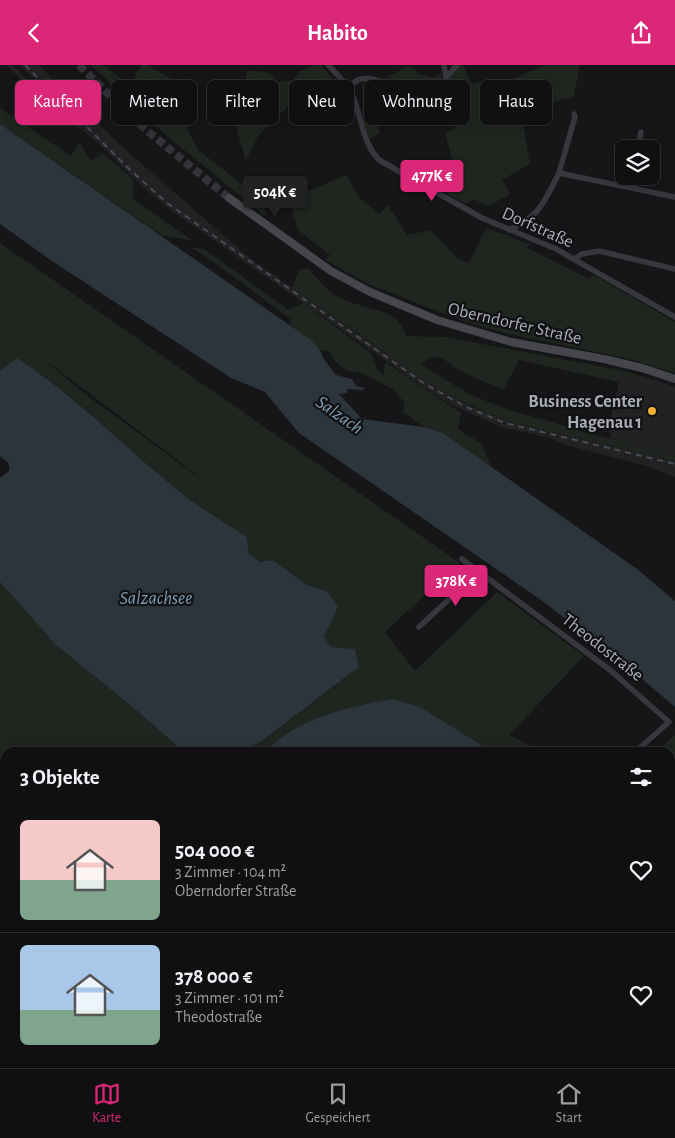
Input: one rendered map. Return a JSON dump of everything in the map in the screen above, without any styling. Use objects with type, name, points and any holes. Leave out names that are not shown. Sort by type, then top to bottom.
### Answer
[{"type":"main road","name":"Oberndorfer Straße","points":[[229,198],[331,271],[370,292],[437,321],[511,341],[642,368],[675,379]]},
{"type":"street","name":"Dorfstraße","points":[[328,65],[341,80]]},
{"type":"street","points":[[444,65],[446,78]]},
{"type":"street","points":[[354,84],[366,78],[376,80],[388,86],[396,94],[404,107],[424,113],[432,106],[446,78],[456,65]]},
{"type":"street","name":"Dorfstraße","points":[[354,99],[368,145],[372,153],[380,160],[482,218],[550,246],[675,317]]},
{"type":"street","points":[[509,230],[539,211],[547,198],[559,173],[575,118],[574,114]]},
{"type":"street","points":[[640,140],[641,132]]},
{"type":"street","points":[[559,173],[675,197]]},
{"type":"street","points":[[574,259],[582,254],[599,251],[675,269]]},
{"type":"street","name":"Theodostraße","points":[[462,559],[610,670],[669,722],[641,747]]},
{"type":"street","points":[[419,627],[479,571]]},
{"type":"shaded area","points":[[6,65],[12,65],[28,80],[21,80]]},
{"type":"shaded area","points":[[20,65],[39,65],[53,80],[35,80]]},
{"type":"shaded area","points":[[91,65],[103,65],[123,80],[111,80],[111,84]]},
{"type":"shaded area","points":[[142,65],[147,65],[173,80],[137,80],[134,78]]},
{"type":"shaded area","points":[[313,65],[321,65],[333,80],[293,80],[301,71]]},
{"type":"shaded area","points":[[460,65],[463,65],[470,80],[448,80]]},
{"type":"shaded area","points":[[545,65],[580,65],[574,96],[552,102],[552,80],[502,80],[512,79]]},
{"type":"shaded area","points":[[408,66],[422,75],[434,78],[442,73],[441,80],[382,80]]},
{"type":"shaded area","points":[[247,70],[270,73],[276,80],[245,80]]},
{"type":"shaded area","points":[[289,81],[289,102],[279,115],[279,82]]},
{"type":"shaded area","points":[[470,81],[471,83],[480,82],[480,125],[523,125],[530,164],[502,180],[511,194],[488,206],[474,199],[466,204],[423,181],[454,166],[445,133],[460,125],[470,125]]},
{"type":"shaded area","points":[[0,108],[15,118],[15,125],[25,125],[71,156],[80,143],[91,161],[103,153],[133,179],[133,199],[193,241],[161,235],[0,124]]},
{"type":"shaded area","points":[[364,108],[364,122],[363,119],[362,109]]},
{"type":"shaded area","points":[[75,125],[100,125],[119,144],[246,255],[378,348],[472,407],[516,423],[675,461],[675,477],[643,465],[565,445],[550,438],[501,427],[454,406],[429,391],[172,211],[144,188],[98,143]]},
{"type":"shaded area","points":[[155,125],[186,125],[198,150],[264,201],[265,216]]},
{"type":"shaded area","points":[[238,125],[269,125],[258,136],[246,160],[237,131]]},
{"type":"shaded area","points":[[365,125],[377,125],[380,133],[369,139]]},
{"type":"shaded area","points":[[346,175],[359,197],[379,214],[388,205],[407,235],[431,230],[457,258],[469,263],[486,228],[529,244],[527,248],[589,279],[594,275],[675,322],[675,373],[626,358],[500,332],[457,319],[369,284],[325,260],[330,255],[298,230],[289,199]]},
{"type":"shaded area","points":[[0,243],[460,563],[385,632],[415,671],[497,592],[584,656],[509,735],[533,747],[485,747],[420,707],[286,734],[269,747],[248,747],[259,743],[348,676],[324,637],[338,607],[328,592],[305,584],[273,560],[260,562],[249,554],[247,537],[182,494],[59,387],[17,358],[0,371]],"holes":[[[40,356],[197,475],[85,394]]]},
{"type":"shaded area","points":[[190,247],[204,249],[289,310],[303,303],[372,354],[377,370],[384,375],[385,362],[461,413],[458,429],[482,444],[491,467],[443,433],[424,427],[403,412],[405,403],[392,389],[364,374],[347,371],[336,362],[329,351],[320,350],[311,340],[292,327],[290,319]]},
{"type":"shaded area","points":[[309,268],[316,278],[336,296],[386,313],[395,318],[407,336],[445,337],[620,370],[655,380],[620,377],[618,382],[519,360],[503,390],[462,372],[442,358],[432,356],[421,365],[469,394],[511,411],[583,432],[675,455],[675,461],[516,423],[453,396],[414,373],[292,288],[299,270]]},
{"type":"shaded area","points":[[620,377],[655,380],[675,387],[675,455],[611,439],[608,429]]},
{"type":"shaded area","points":[[0,582],[56,645],[136,710],[177,747],[0,747]]},
{"type":"shaded area","points":[[674,735],[675,736],[675,747],[662,747]]},
{"type":"water","name":"Salzach","points":[[0,124],[311,340],[320,350],[323,358],[336,375],[352,379],[356,386],[365,388],[363,390],[347,389],[347,393],[339,394],[362,419],[424,427],[443,433],[637,569],[675,601],[675,707],[628,667],[541,600],[299,433],[265,392],[231,378],[52,261],[0,224]]},
{"type":"water","name":"Salzachsee","points":[[17,358],[38,372],[182,494],[247,537],[249,554],[260,562],[273,560],[305,584],[328,592],[338,607],[324,637],[331,647],[355,649],[359,667],[259,743],[248,747],[178,747],[56,645],[0,582],[0,478],[9,471],[9,466],[8,462],[0,456],[0,371]]},
{"type":"water","points":[[391,699],[420,707],[485,747],[269,747],[309,721],[350,708]]},
{"type":"tunnel","points":[[79,65],[139,124],[229,198]]},
{"type":"railway","points":[[25,65],[127,167],[167,203],[425,384],[466,407],[505,423],[675,464]]},
{"type":"place","name":"Business Center Hagenau 1","points":[[652,411]]}]
